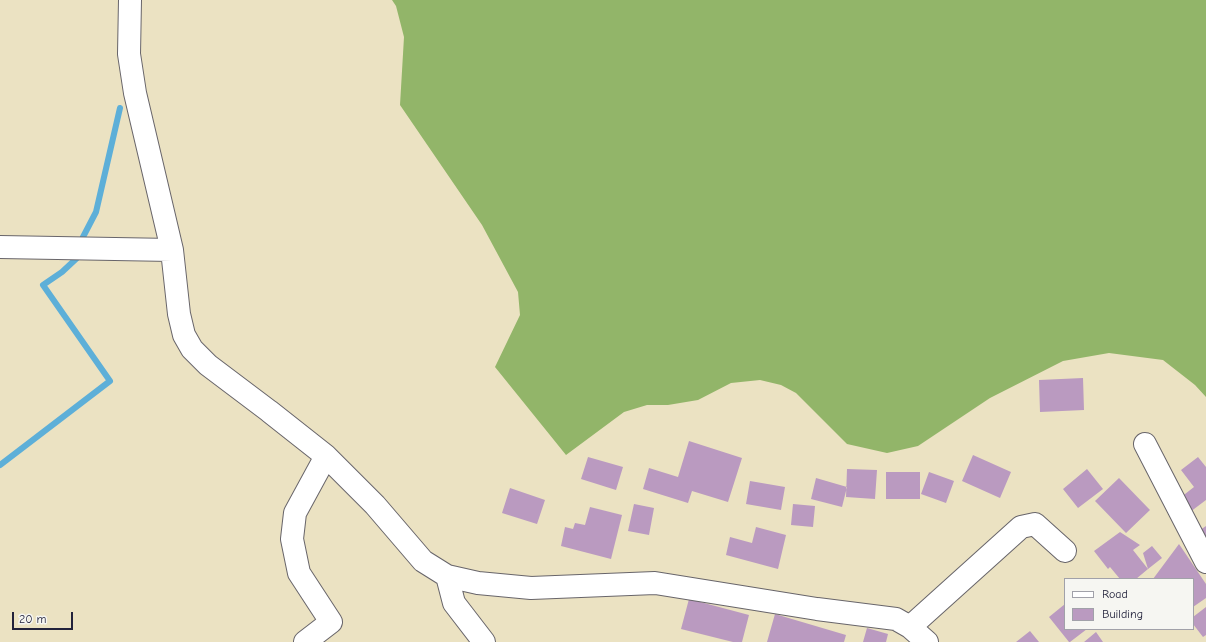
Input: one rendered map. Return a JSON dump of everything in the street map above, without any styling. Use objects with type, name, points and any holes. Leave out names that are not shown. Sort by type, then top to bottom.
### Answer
[{"type":"street","points":[[130,0],[129,54],[134,93],[172,250],[179,314],[184,335],[192,350],[208,365],[326,456],[375,505],[423,561],[447,576],[478,583],[530,588],[655,583],[817,609],[896,619],[910,627],[927,642]]},
{"type":"street","points":[[0,247],[172,250]]},
{"type":"street","points":[[1145,444],[1206,562]]},
{"type":"street","points":[[305,642],[331,622],[299,573],[292,539],[295,513],[326,456]]},
{"type":"street","points":[[910,627],[1021,526],[1035,524],[1065,551]]},
{"type":"street","points":[[447,576],[454,603],[484,642]]},
{"type":"green space","points":[[392,0],[1206,0],[1206,397],[1195,385],[1163,360],[1109,353],[1063,361],[990,398],[918,446],[887,453],[847,444],[796,393],[781,385],[760,380],[731,383],[698,400],[668,405],[647,405],[624,412],[566,455],[495,367],[520,315],[518,292],[482,225],[400,105],[404,37],[396,6]]},
{"type":"building","points":[[1083,378],[1084,410],[1040,412],[1039,380]]},
{"type":"building","points":[[689,441],[742,458],[728,502],[692,491],[688,503],[643,489],[649,468],[678,477]]},
{"type":"building","points":[[973,455],[1011,472],[1000,498],[962,481]]},
{"type":"building","points":[[588,457],[623,467],[616,490],[581,479]]},
{"type":"building","points":[[1198,457],[1206,467],[1206,500],[1186,515],[1176,501],[1194,487],[1181,470]]},
{"type":"building","points":[[847,469],[877,470],[875,499],[846,497]]},
{"type":"building","points":[[1087,469],[1103,489],[1078,508],[1063,489]]},
{"type":"building","points":[[886,472],[920,472],[920,499],[886,499]]},
{"type":"building","points":[[929,472],[954,481],[946,503],[921,494]]},
{"type":"building","points":[[816,478],[847,487],[842,507],[811,499]]},
{"type":"building","points":[[1119,478],[1150,510],[1126,533],[1095,501]]},
{"type":"building","points":[[750,481],[785,487],[781,510],[746,504]]},
{"type":"building","points":[[510,488],[545,500],[537,524],[502,513]]},
{"type":"building","points":[[634,504],[654,508],[649,535],[628,531]]},
{"type":"building","points":[[793,504],[815,506],[813,527],[791,525]]},
{"type":"building","points":[[590,507],[622,515],[611,559],[561,546],[565,527],[573,529],[575,523],[585,525]]},
{"type":"building","points":[[1206,526],[1206,552],[1194,534]]},
{"type":"building","points":[[756,527],[786,535],[778,569],[726,555],[730,537],[752,543]]},
{"type":"building","points":[[1120,532],[1140,545],[1133,550],[1148,569],[1137,578],[1119,578],[1110,567],[1108,569],[1094,551]]},
{"type":"building","points":[[1179,544],[1206,584],[1206,598],[1194,606],[1194,578],[1154,578]]},
{"type":"building","points":[[1152,546],[1162,558],[1148,569],[1143,553]]},
{"type":"building","points":[[689,599],[749,615],[742,642],[733,642],[681,629]]},
{"type":"building","points":[[1064,605],[1064,630],[1086,630],[1069,642],[1049,617]]},
{"type":"building","points":[[1206,607],[1206,635],[1203,637],[1194,625],[1194,616]]},
{"type":"building","points":[[775,614],[846,635],[844,642],[767,642]]},
{"type":"building","points":[[867,628],[888,634],[886,642],[863,642]]},
{"type":"building","points":[[1030,631],[1039,642],[1016,642]]},
{"type":"building","points":[[1096,632],[1103,642],[1084,642]]},
{"type":"waterway","points":[[83,237],[96,212],[120,108]]},
{"type":"waterway","points":[[0,465],[110,381],[43,285],[62,272],[77,258]]}]
